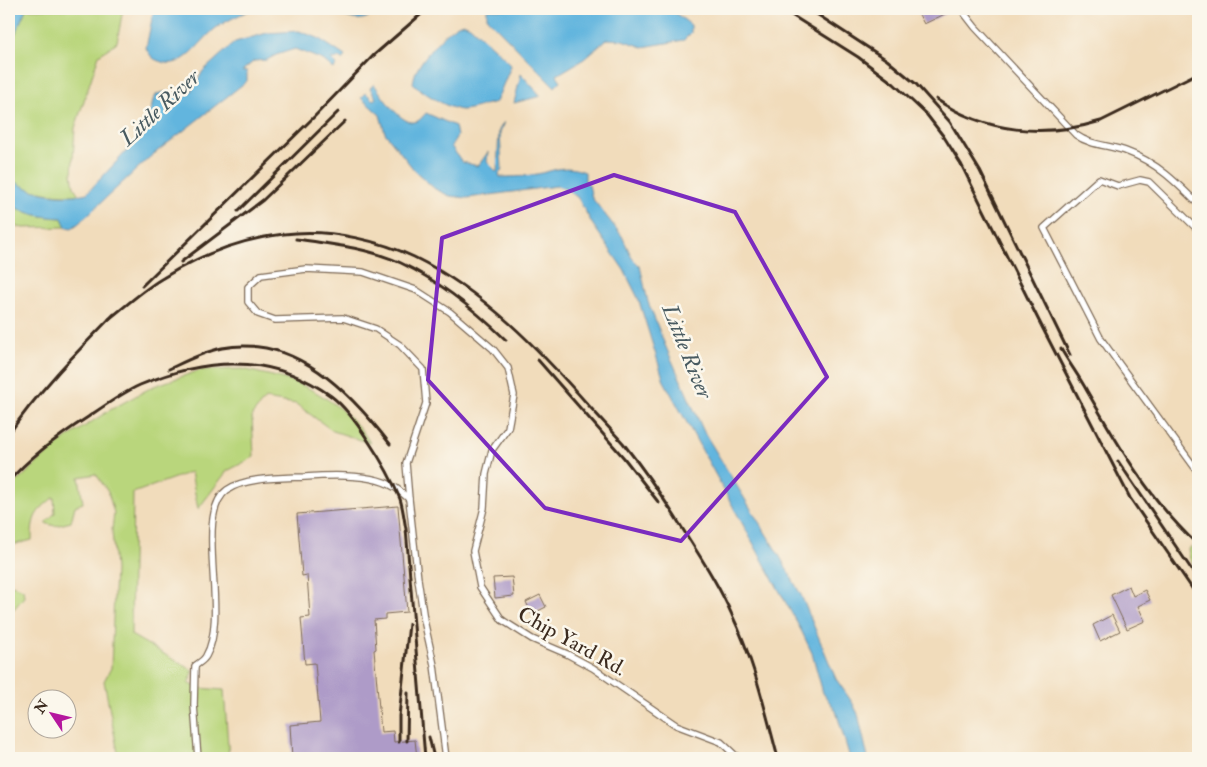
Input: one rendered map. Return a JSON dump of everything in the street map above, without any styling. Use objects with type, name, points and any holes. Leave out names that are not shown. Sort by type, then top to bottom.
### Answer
[{"type":"lane","points":[[961,9],[975,27],[1076,135],[1087,141],[1118,148],[1144,159],[1172,180],[1198,204]]},
{"type":"lane","points":[[1198,230],[1149,182],[1140,180],[1118,186],[1099,179],[1044,228],[1101,339],[1198,472]]},
{"type":"lane","name":"Chip Yard Rd.","points":[[446,758],[434,665],[418,579],[406,463],[426,403],[423,369],[400,345],[376,329],[343,318],[276,320],[258,314],[248,302],[248,287],[261,275],[306,269],[363,272],[416,290],[450,312],[494,349],[508,368],[514,395],[508,428],[492,450],[486,474],[484,508],[473,551],[480,588],[502,620],[532,639],[593,668],[676,725],[721,742],[738,758]]},
{"type":"lane","points":[[198,758],[194,706],[195,666],[206,657],[214,634],[215,599],[212,524],[217,503],[226,490],[241,483],[257,481],[334,476],[361,477],[394,486],[409,499]]},
{"type":"highlighted area","points":[[614,175],[735,212],[827,377],[681,541],[545,508],[428,380],[442,238]]},
{"type":"green space","points":[[26,9],[123,9],[117,42],[99,55],[75,128],[72,174],[74,187],[79,195],[60,195],[33,190],[16,183],[9,177],[9,48]]},
{"type":"green space","points":[[9,204],[34,214],[62,218],[66,227],[23,228],[9,225]]},
{"type":"green space","points":[[243,369],[279,377],[320,394],[349,416],[370,443],[333,431],[296,404],[265,399],[252,415],[254,457],[227,471],[198,509],[191,472],[133,493],[131,635],[192,670],[192,676],[188,683],[199,688],[224,690],[229,758],[119,758],[104,681],[111,668],[115,569],[112,530],[114,513],[108,492],[96,474],[79,477],[83,503],[75,506],[71,522],[55,526],[45,523],[55,513],[54,497],[36,515],[32,540],[12,545],[9,554],[9,489],[59,443],[110,410],[154,386],[201,370]]},
{"type":"green space","points":[[1191,547],[1198,550],[1198,571],[1190,559],[1188,549]]},
{"type":"green space","points":[[9,584],[23,589],[24,597],[13,610],[9,611]]},
{"type":"water","points":[[9,9],[26,9],[9,48]]},
{"type":"water","points":[[154,9],[254,9],[234,17],[216,28],[184,59],[168,63],[154,59],[146,48]]},
{"type":"water","points":[[323,9],[381,9],[365,18],[352,19]]},
{"type":"water","points":[[487,9],[670,9],[691,25],[691,33],[684,40],[643,47],[622,40],[607,39],[584,59],[557,75],[561,81],[555,87],[487,18]]},
{"type":"water","points":[[463,23],[470,26],[511,66],[496,102],[461,110],[436,100],[413,83],[421,62],[444,35],[457,25]]},
{"type":"water","name":"Little River","points":[[299,31],[318,38],[345,56],[342,60],[339,58],[331,59],[337,65],[334,69],[323,60],[295,49],[267,60],[254,61],[242,71],[247,71],[247,81],[150,157],[72,228],[66,227],[62,218],[34,214],[9,204],[9,177],[26,188],[46,194],[77,195],[87,193],[134,143],[141,131],[143,119],[151,110],[153,100],[157,94],[165,92],[182,96],[190,93],[203,71],[235,42],[267,33]]},
{"type":"water","points":[[521,74],[541,96],[514,103]]},
{"type":"water","points":[[374,84],[391,108],[403,118],[414,122],[421,119],[426,113],[455,126],[457,136],[451,146],[462,162],[478,166],[488,152],[487,162],[497,172],[499,130],[504,122],[500,133],[502,169],[499,174],[500,177],[527,176],[563,168],[577,169],[585,172],[585,181],[589,185],[592,198],[622,236],[632,258],[640,266],[648,302],[704,432],[779,555],[801,595],[836,679],[858,714],[868,758],[850,758],[836,711],[823,693],[812,653],[802,632],[664,381],[638,298],[624,270],[593,225],[578,198],[568,190],[557,186],[467,198],[450,196],[435,189],[415,171],[385,133],[380,115],[361,98],[366,93],[373,100],[376,98],[370,88]]},
{"type":"building","points":[[916,9],[945,9],[947,13],[924,24]]},
{"type":"building","points":[[398,506],[407,612],[385,614],[385,619],[374,620],[376,649],[374,650],[381,732],[393,731],[394,742],[415,740],[417,758],[292,758],[290,725],[320,722],[315,663],[305,664],[301,618],[310,617],[307,575],[302,576],[297,514]]},
{"type":"building","points":[[512,577],[514,596],[495,598],[493,578]]},
{"type":"building","points":[[1129,586],[1133,596],[1145,590],[1150,600],[1138,606],[1145,621],[1127,629],[1111,595]]},
{"type":"building","points":[[540,595],[546,607],[532,614],[526,602]]},
{"type":"building","points":[[1112,615],[1120,631],[1100,641],[1093,625]]},
{"type":"railway","points":[[142,286],[315,116],[373,56],[427,9]]},
{"type":"railway","points":[[782,9],[858,57],[894,84],[927,115],[944,137],[961,164],[1130,498],[1198,597]]},
{"type":"railway","points":[[809,9],[887,60],[916,84],[950,122],[980,171],[1070,355]]},
{"type":"railway","points":[[936,99],[975,119],[995,125],[1016,129],[1058,130],[1101,121],[1198,73]]},
{"type":"railway","points":[[238,211],[338,112]]},
{"type":"railway","points":[[181,262],[263,200],[345,121]]},
{"type":"railway","points":[[109,319],[156,282],[194,261],[227,247],[278,235],[325,233],[356,238],[401,251],[440,271],[487,304],[551,364],[623,443],[662,497],[716,582],[740,632],[758,685],[778,758]]},
{"type":"railway","points":[[296,239],[363,250],[416,270],[457,297],[506,340]]},
{"type":"railway","points":[[9,434],[45,387],[114,314]]},
{"type":"railway","points":[[169,369],[201,354],[222,348],[249,346],[273,350],[297,359],[318,371],[339,387],[390,444]]},
{"type":"railway","points":[[1061,349],[1136,472],[1165,510],[1198,545]]},
{"type":"railway","points":[[538,360],[624,458],[659,503]]},
{"type":"railway","points":[[9,481],[46,446],[120,396],[140,385],[188,369],[237,364],[261,366],[285,372],[308,382],[331,396],[361,430],[386,470],[401,502],[406,529],[425,758]]},
{"type":"railway","points":[[1118,461],[1198,579]]},
{"type":"railway","points":[[399,742],[399,716],[409,624]]},
{"type":"railway","points":[[407,741],[408,693]]},
{"type":"railway","points":[[429,737],[434,758]]}]
